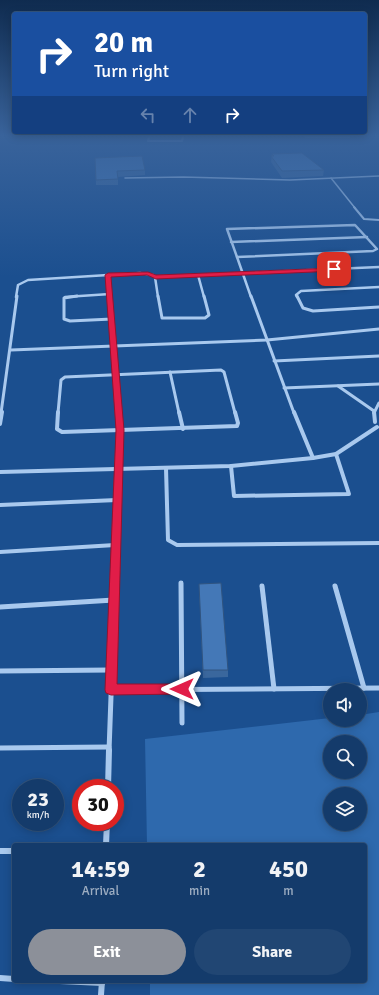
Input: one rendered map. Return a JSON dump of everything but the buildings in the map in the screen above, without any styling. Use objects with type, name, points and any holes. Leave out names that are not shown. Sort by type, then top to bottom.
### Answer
[{"type":"street","points":[[237,257],[377,249],[358,226],[352,225],[227,229],[231,242],[284,388],[313,458]]},
{"type":"street","points":[[231,242],[367,237]]},
{"type":"street","points":[[0,424],[18,286],[20,283],[28,280],[148,273],[156,277],[379,267]]},
{"type":"street","points":[[108,275],[120,430],[117,469],[108,779]]},
{"type":"street","points":[[156,277],[162,318],[205,318],[208,316],[198,275]]},
{"type":"street","points":[[379,287],[301,291],[296,295],[303,308],[313,311],[379,307]]},
{"type":"street","points":[[110,294],[64,298],[64,319],[70,321],[112,319]]},
{"type":"street","points":[[10,350],[267,340],[379,329]]},
{"type":"street","points":[[274,361],[379,356]]},
{"type":"street","points":[[217,370],[224,372],[238,423],[237,426],[231,428],[62,432],[57,430],[62,378],[116,374],[217,370]]},
{"type":"street","points":[[170,372],[183,429]]},
{"type":"street","points":[[284,388],[379,384]]},
{"type":"street","points":[[0,472],[231,466],[313,458],[336,454],[378,429],[374,411],[338,386]]},
{"type":"street","points":[[374,411],[379,403]]},
{"type":"street","points":[[231,466],[234,496],[349,494],[336,454]]},
{"type":"street","points":[[166,468],[168,540],[171,543],[177,545],[379,543]]},
{"type":"street","points":[[0,505],[116,500]]},
{"type":"street","points":[[0,552],[115,545]]},
{"type":"street","points":[[181,583],[182,723]]},
{"type":"street","points":[[262,586],[274,689]]},
{"type":"street","points":[[335,586],[363,683]]},
{"type":"street","points":[[0,607],[114,600]]},
{"type":"street","points":[[0,671],[112,670]]},
{"type":"street","points":[[111,690],[323,688]]},
{"type":"street","points":[[367,688],[379,688]]},
{"type":"street","points":[[0,748],[109,747]]},
{"type":"street","points":[[106,843],[107,831]]},
{"type":"street","points":[[0,851],[12,851]]},
{"type":"street","points":[[0,978],[12,979]]},
{"type":"street","points":[[101,995],[102,983]]},
{"type":"lane","points":[[335,183],[364,219],[379,220]]},
{"type":"shaded area","points":[[379,712],[379,995],[150,995],[150,983],[367,983],[367,843],[147,843],[145,739],[323,719],[323,727],[367,727],[367,714]]},
{"type":"route","points":[[182,689],[111,690],[117,469],[120,430],[108,275],[148,273],[156,277],[334,269]]}]
